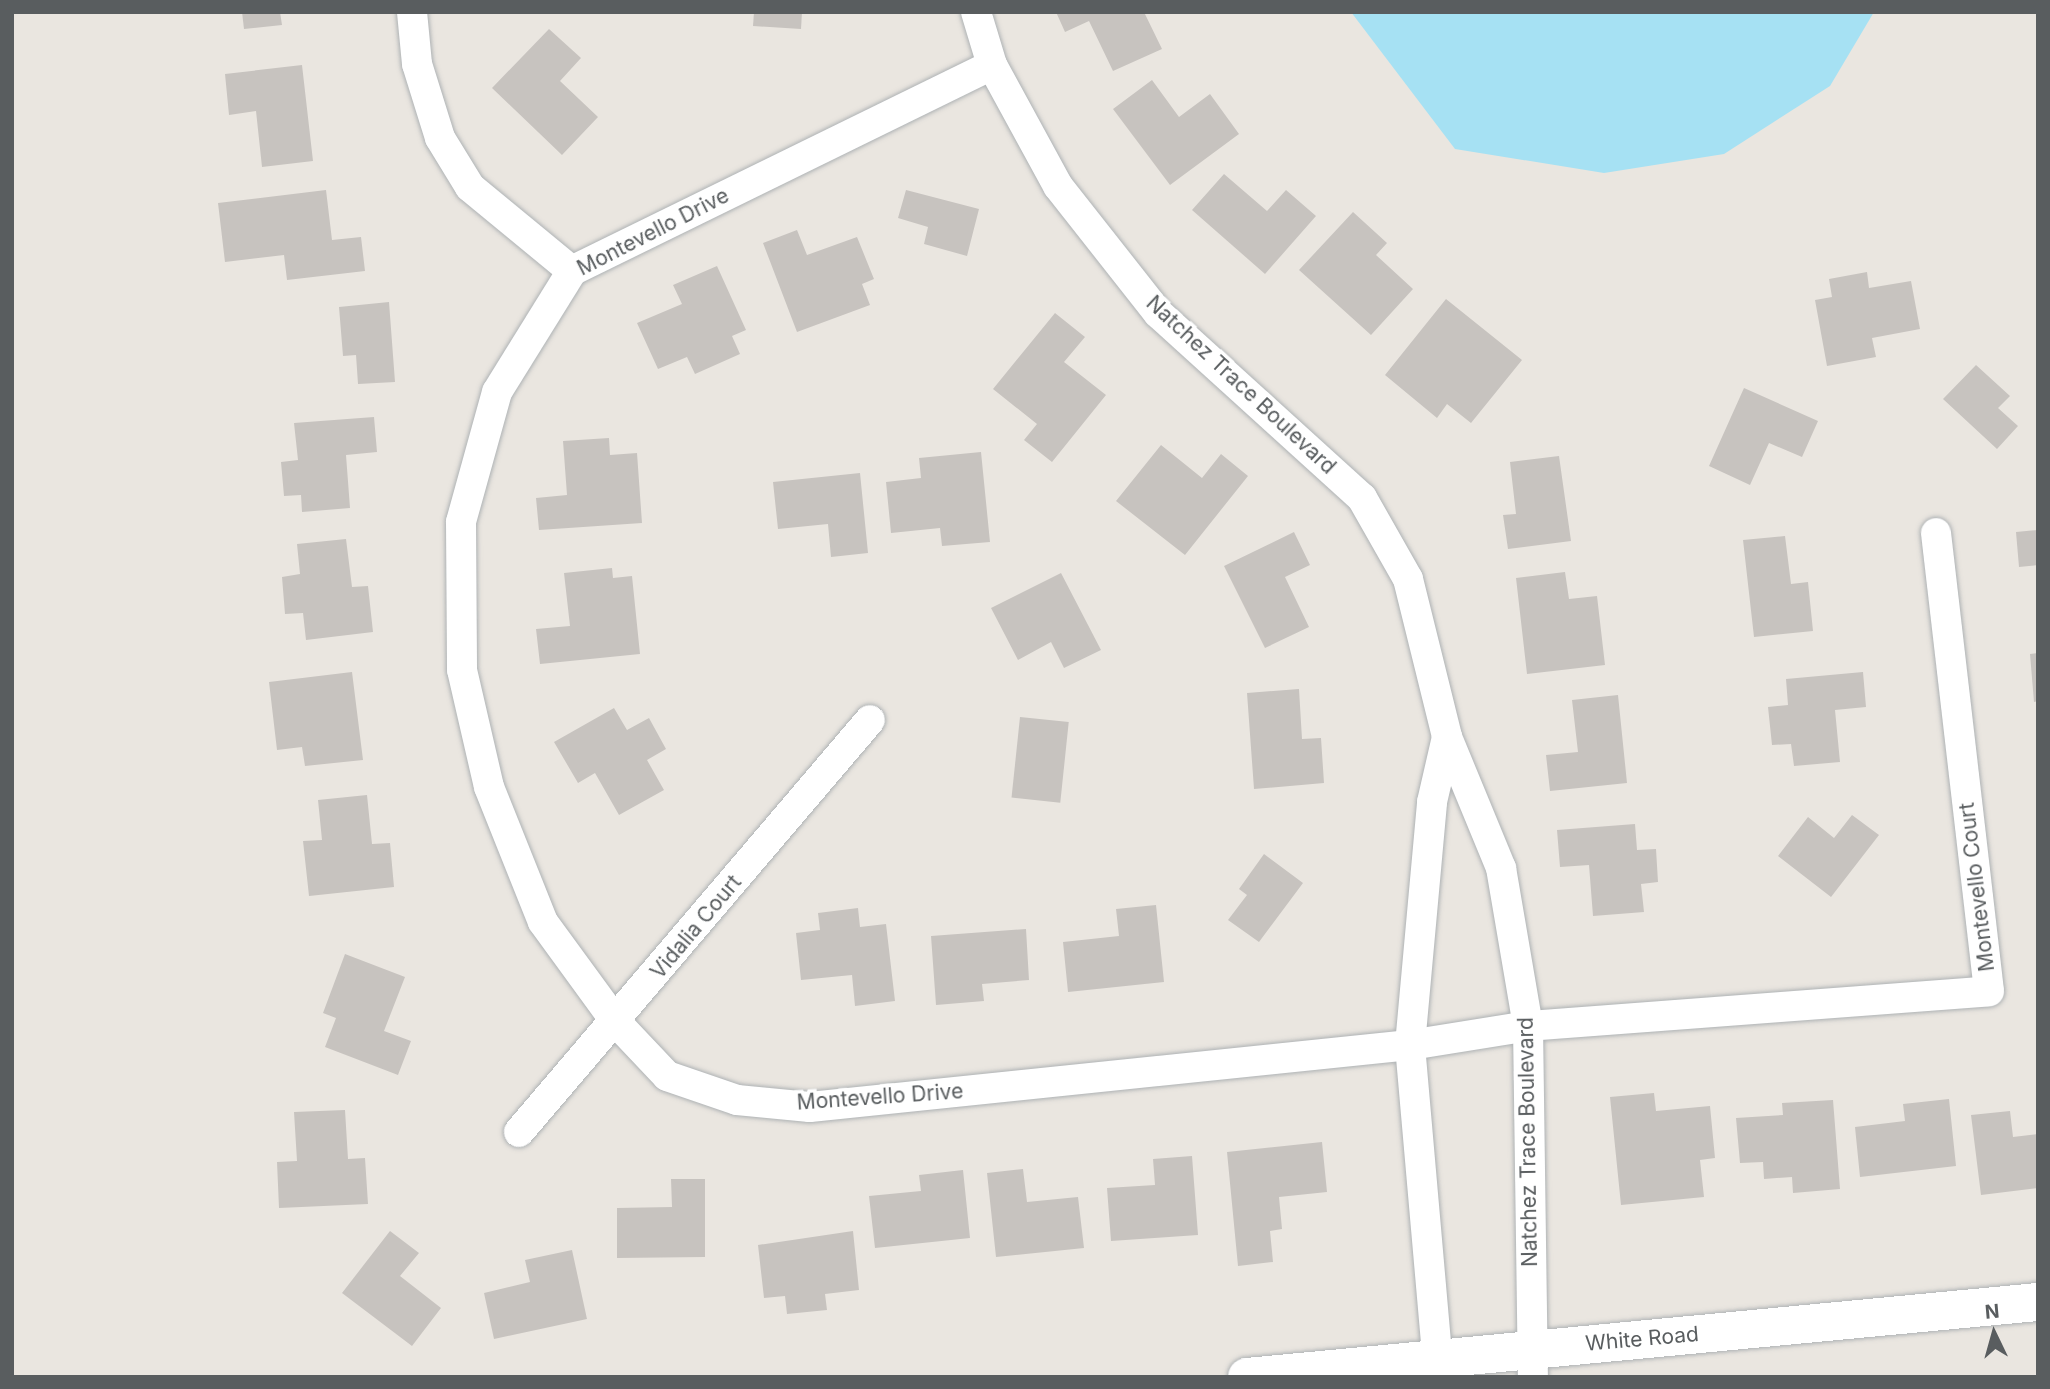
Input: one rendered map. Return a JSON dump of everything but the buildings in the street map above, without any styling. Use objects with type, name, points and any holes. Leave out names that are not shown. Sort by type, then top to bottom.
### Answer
[{"type":"street","points":[[412,12],[417,64],[440,138],[470,187],[572,271]]},
{"type":"street","name":"Natchez Trace Boulevard","points":[[976,12],[992,65],[1058,186],[1158,313],[1362,498],[1408,579],[1447,737],[1501,868],[1528,1026],[1532,1363]]},
{"type":"street","name":"Montevello Drive","points":[[992,65],[572,271],[493,405],[461,522],[462,670],[489,787],[543,922],[616,1022],[667,1076],[737,1100],[810,1107],[1410,1045],[1528,1026]]},
{"type":"street","name":"Montevello Court","points":[[1528,1026],[1989,990],[1936,533]]},
{"type":"street","name":"Vidalia Court","points":[[519,1132],[616,1022],[870,720]]},
{"type":"street","name":"Natchez Trace Boulevard","points":[[1438,1367],[1410,1045],[1432,802],[1447,737]]},
{"type":"street","name":"White Road","points":[[1247,1377],[1532,1363],[2038,1302]]},
{"type":"water","points":[[1351,12],[1874,12],[1830,86],[1724,154],[1604,173],[1455,149]]}]
